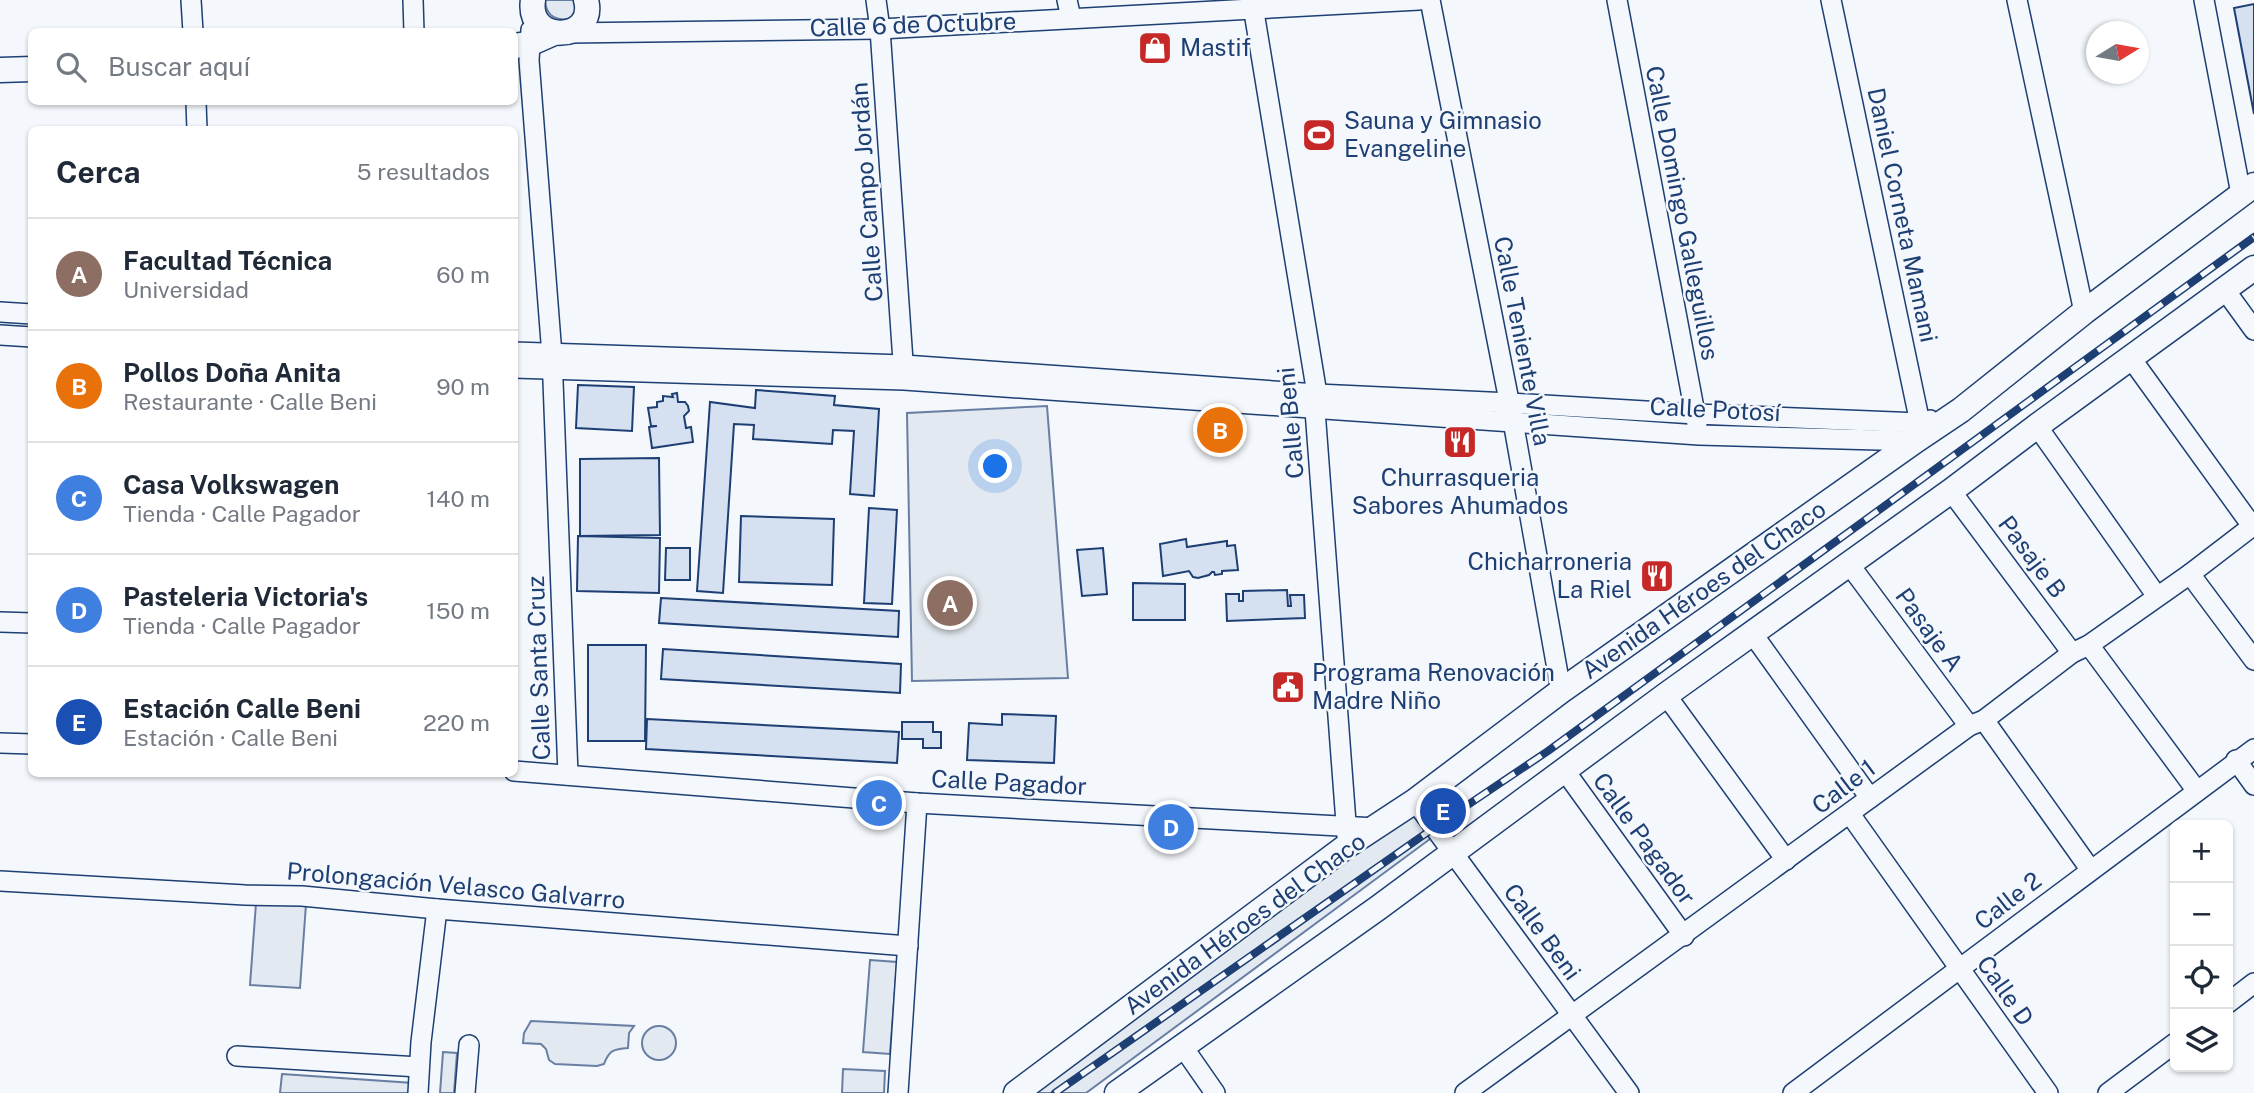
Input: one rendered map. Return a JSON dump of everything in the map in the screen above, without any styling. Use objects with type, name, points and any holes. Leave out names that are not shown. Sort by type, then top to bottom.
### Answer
[{"type":"main road","points":[[518,41],[576,28],[590,5]]},
{"type":"main road","points":[[533,9],[541,27],[561,33]]},
{"type":"main road","points":[[518,41],[533,9]]},
{"type":"main road","points":[[0,70],[28,69]]},
{"type":"main road","name":"Avenida Héroes del Chaco","points":[[1016,1093],[1347,835],[1376,828],[1918,432],[1961,410],[2084,312],[2248,189]]},
{"type":"main road","points":[[1117,1093],[1454,853],[1665,695],[1951,491],[2254,268]]},
{"type":"street","points":[[191,0],[193,28]]},
{"type":"street","points":[[413,0],[414,28]]},
{"type":"street","name":"Calle Campo Jordán","points":[[876,0],[904,373]]},
{"type":"street","name":"Calle 6 de Octubre","points":[[561,33],[880,29],[1069,9],[1419,0]]},
{"type":"street","name":"Calle Teniente Villa","points":[[1430,0],[1511,412],[1561,691]]},
{"type":"street","name":"Calle Domingo Galleguillos","points":[[1616,0],[1699,435]]},
{"type":"street","name":"Daniel Corneta Mamani","points":[[1831,0],[1918,432]]},
{"type":"street","points":[[2017,0],[2084,312]]},
{"type":"street","points":[[2204,0],[2248,189]]},
{"type":"street","points":[[590,5],[616,33]]},
{"type":"street","name":"Calle Beni","points":[[1252,5],[1316,402],[1347,835]]},
{"type":"street","name":"Calle Santa Cruz","points":[[518,41],[552,363],[568,775]]},
{"type":"street","points":[[196,105],[197,126]]},
{"type":"street","points":[[2225,289],[2254,330]]},
{"type":"street","points":[[0,312],[28,314]]},
{"type":"street","points":[[0,335],[28,337]]},
{"type":"street","points":[[518,353],[552,363]]},
{"type":"street","points":[[2130,357],[2253,525]]},
{"type":"street","points":[[518,367],[552,363],[904,373],[1316,402],[1511,412],[1696,414],[1918,432]]},
{"type":"street","name":"Calle Potosí","points":[[1511,412],[1699,435],[1918,432]]},
{"type":"street","points":[[2037,426],[2156,595]]},
{"type":"street","name":"Pasaje B","points":[[1951,491],[2197,791]]},
{"type":"street","name":"Calle 1","points":[[1465,1093],[1870,798],[2156,595],[2190,574],[2253,525]]},
{"type":"street","name":"Pasaje A","points":[[1849,564],[2090,869]]},
{"type":"street","points":[[2190,574],[2254,660]]},
{"type":"street","points":[[0,622],[28,623]]},
{"type":"street","points":[[1752,633],[1870,798]]},
{"type":"street","points":[[1665,695],[1786,860]]},
{"type":"street","points":[[0,743],[28,744]]},
{"type":"street","name":"Calle 2","points":[[1793,1093],[2254,749]]},
{"type":"street","points":[[2236,760],[2254,785]]},
{"type":"street","name":"Calle Pagador","points":[[518,771],[1347,835]]},
{"type":"street","name":"Calle Pagador","points":[[1565,771],[1684,936]]},
{"type":"street","name":"Calle Beni","points":[[1415,801],[1629,1093]]},
{"type":"street","points":[[898,1093],[917,803]]},
{"type":"street","name":"Calle D","points":[[1850,814],[2048,1093]]},
{"type":"street","name":"Prolongación Velasco Galvarro","points":[[0,881],[302,896],[908,946]]},
{"type":"street","points":[[418,1093],[437,909]]},
{"type":"street","points":[[2233,999],[2254,983]]},
{"type":"street","points":[[465,1093],[469,1045]]},
{"type":"street","points":[[1182,1047],[1215,1093]]},
{"type":"street","points":[[2109,1093],[2170,1047]]},
{"type":"street","points":[[237,1056],[419,1067]]},
{"type":"shaded area","points":[[545,0],[584,0],[574,18],[558,19],[550,15]]},
{"type":"shaded area","points":[[1047,406],[1068,678],[912,681],[907,413]]},
{"type":"shaded area","points":[[1416,814],[1423,821],[1430,839],[1086,1093],[1022,1093],[1404,816]]},
{"type":"shaded area","points":[[256,903],[306,904],[300,988],[250,985]]},
{"type":"shaded area","points":[[870,960],[897,962],[890,1054],[863,1052]]},
{"type":"shaded area","points":[[531,1021],[634,1026],[629,1033],[628,1048],[613,1051],[604,1064],[555,1064],[549,1060],[546,1049],[541,1044],[523,1043],[524,1033]]},
{"type":"shaded area","points":[[659,1026],[671,1031],[676,1043],[671,1055],[659,1060],[647,1055],[642,1043],[647,1031]]},
{"type":"shaded area","points":[[443,1052],[457,1053],[454,1093],[440,1093]]},
{"type":"shaded area","points":[[843,1069],[885,1071],[884,1093],[842,1093]]},
{"type":"shaded area","points":[[282,1074],[413,1083],[413,1093],[280,1093]]},
{"type":"building","points":[[2254,4],[2254,114],[2234,8]]},
{"type":"building","points":[[578,385],[634,387],[632,431],[576,428]]},
{"type":"building","points":[[756,390],[835,396],[834,405],[879,409],[874,496],[850,494],[854,431],[833,430],[832,444],[753,439],[754,425],[734,424],[723,593],[697,591],[710,402],[755,408]]},
{"type":"building","points":[[677,393],[678,402],[685,402],[688,406],[689,411],[684,416],[686,428],[691,427],[693,442],[652,448],[649,427],[657,426],[651,426],[648,408],[657,407],[657,402],[663,401],[663,396],[673,397],[672,394]]},
{"type":"building","points":[[659,458],[660,535],[580,536],[580,459]]},
{"type":"building","points":[[869,508],[897,510],[892,604],[864,603]]},
{"type":"building","points":[[741,516],[834,519],[832,585],[739,582]]},
{"type":"building","points":[[578,536],[660,538],[659,593],[577,591]]},
{"type":"building","points":[[1186,539],[1187,547],[1227,541],[1227,546],[1235,545],[1238,570],[1222,571],[1222,574],[1215,575],[1212,572],[1198,578],[1193,577],[1189,571],[1163,576],[1160,544]]},
{"type":"building","points":[[666,548],[690,548],[690,580],[665,580]]},
{"type":"building","points":[[1103,548],[1107,594],[1082,596],[1077,550]]},
{"type":"building","points":[[1133,583],[1185,584],[1185,620],[1133,620]]},
{"type":"building","points":[[1287,590],[1288,606],[1291,606],[1290,595],[1304,595],[1305,618],[1227,621],[1226,594],[1239,594],[1239,601],[1243,601],[1243,591]]},
{"type":"building","points":[[661,598],[899,611],[898,637],[659,623]]},
{"type":"building","points":[[588,645],[646,645],[645,741],[588,741]]},
{"type":"building","points":[[663,649],[901,664],[900,693],[661,679]]},
{"type":"building","points":[[1002,714],[1056,716],[1054,763],[967,760],[969,723],[1002,725]]},
{"type":"building","points":[[647,719],[899,732],[897,763],[646,749]]},
{"type":"building","points":[[902,722],[933,722],[933,732],[941,732],[941,748],[923,748],[923,739],[902,739]]},
{"type":"railway","points":[[1055,1093],[1548,751],[2254,237]]},
{"type":"place","name":"Mastif","points":[[1155,48]]},
{"type":"place","name":"Sauna y Gimnasio Evangeline","points":[[1319,135]]},
{"type":"place","name":"Pollos Doña Anita","points":[[1220,430]]},
{"type":"place","name":"Churrasqueria Sabores Ahumados","points":[[1460,442]]},
{"type":"place","name":"Chicharroneria La Riel","points":[[1657,576]]},
{"type":"place","name":"Facultad Técnica","points":[[950,603]]},
{"type":"place","name":"Programa Renovación Madre Niño","points":[[1288,687]]},
{"type":"place","name":"Casa Volkswagen","points":[[879,803]]},
{"type":"place","name":"Estación Calle Beni","points":[[1443,811]]},
{"type":"place","name":"Pasteleria Victoria's","points":[[1171,827]]}]
